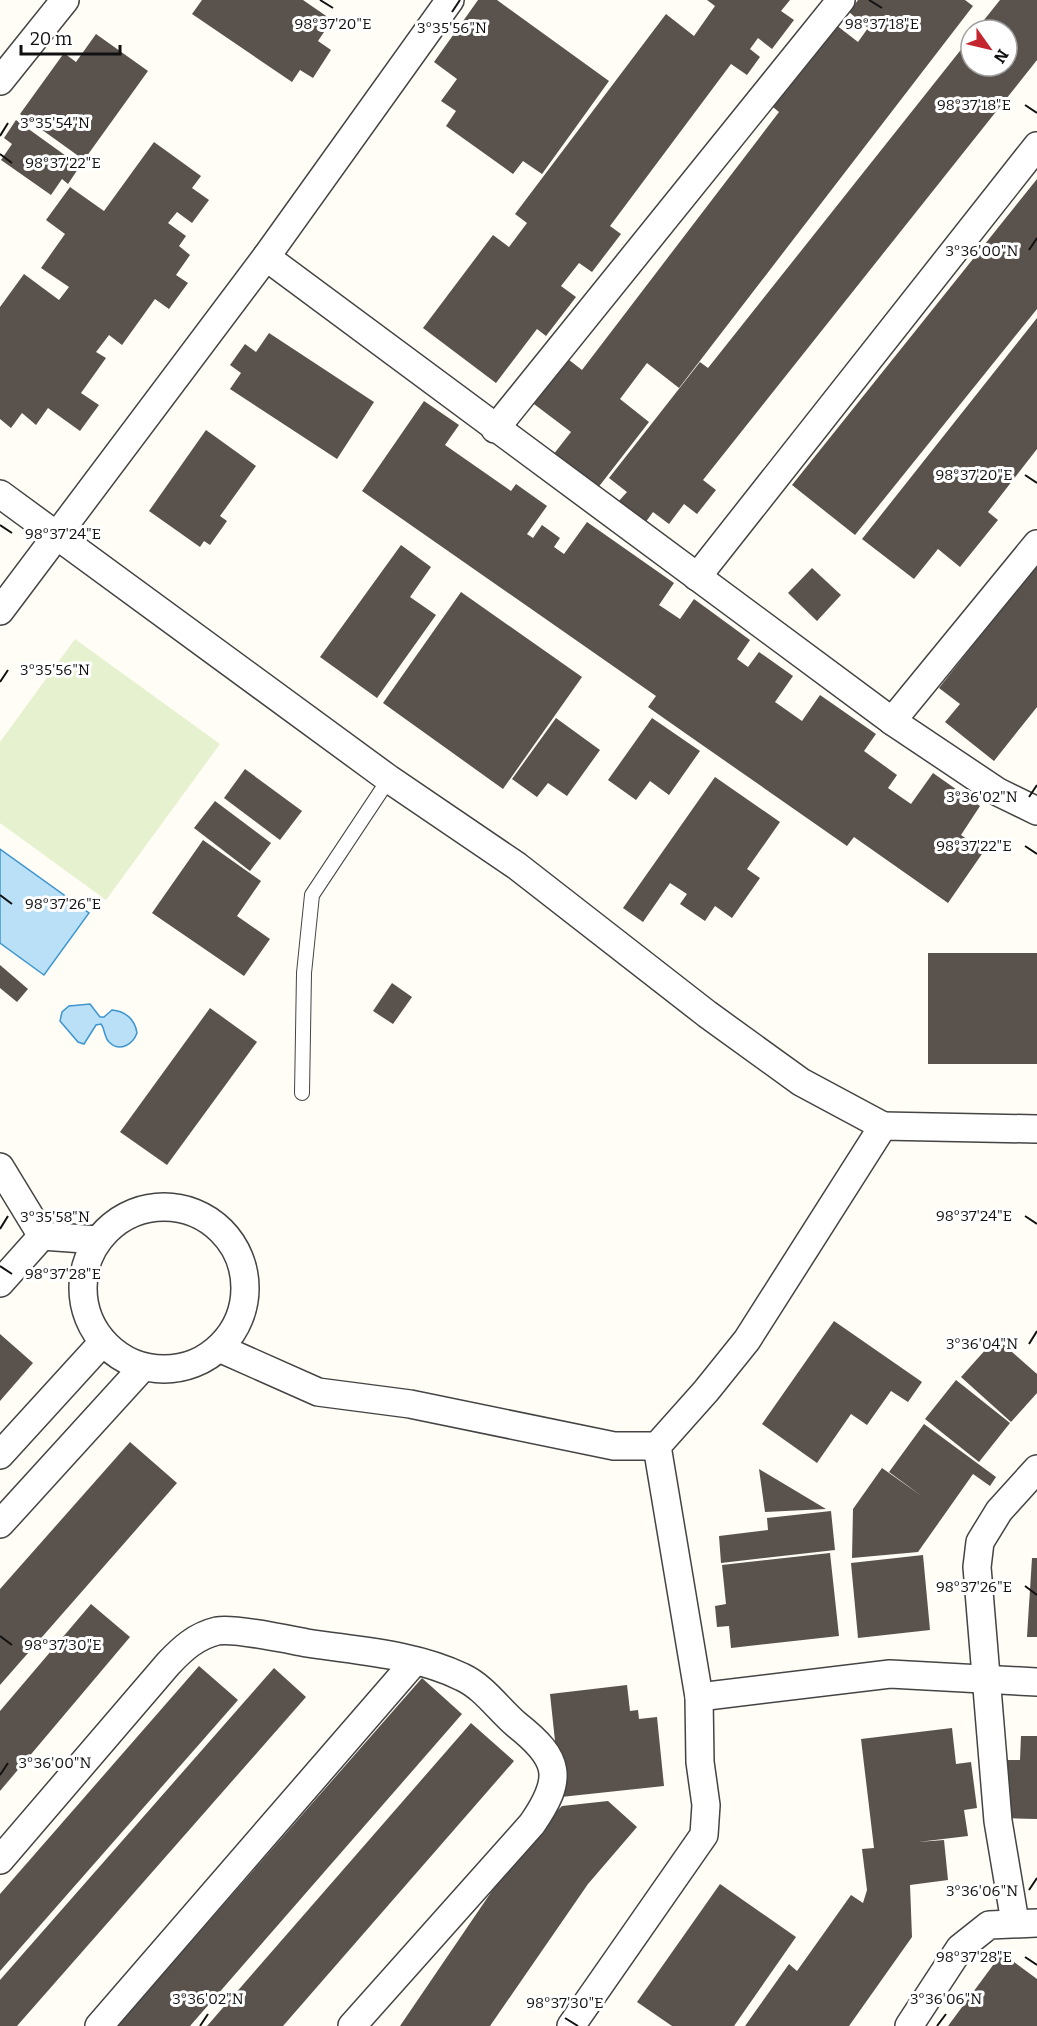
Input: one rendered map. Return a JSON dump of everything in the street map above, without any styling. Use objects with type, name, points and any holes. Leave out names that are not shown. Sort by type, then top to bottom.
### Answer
[{"type":"street","points":[[0,81],[65,0]]},
{"type":"street","points":[[0,611],[54,536],[266,257],[450,0]]},
{"type":"street","points":[[495,429],[841,0]]},
{"type":"street","points":[[697,577],[1037,146]]},
{"type":"street","points":[[266,257],[495,429],[892,721],[998,792],[1037,811]]},
{"type":"street","points":[[0,494],[54,536],[389,779],[517,866],[707,1014],[801,1083],[883,1126],[1037,1129]]},
{"type":"street","points":[[892,721],[1037,544]]},
{"type":"street","points":[[219,1348],[318,1392],[410,1404],[614,1446],[657,1446],[747,1340],[883,1126]]},
{"type":"street","points":[[0,1167],[42,1236]]},
{"type":"street","points":[[169,1206],[196,1212],[219,1226],[236,1247],[245,1273],[245,1300],[237,1326],[219,1348],[197,1363],[170,1370],[143,1367],[121,1358],[103,1342],[88,1318],[83,1292],[86,1265],[98,1240],[117,1221],[142,1209],[169,1206]]},
{"type":"street","points":[[42,1236],[98,1240]]},
{"type":"street","points":[[0,1283],[42,1236]]},
{"type":"street","points":[[0,1455],[103,1342]]},
{"type":"street","points":[[0,1524],[143,1367]]},
{"type":"street","points":[[571,2026],[704,1835],[706,1805],[700,1762],[699,1697],[657,1446]]},
{"type":"street","points":[[909,2026],[960,1948],[989,1925],[1026,1923],[998,1821],[977,1567],[980,1542],[999,1511],[1037,1469]]},
{"type":"street","points":[[0,1860],[168,1664],[183,1648],[200,1637],[218,1631],[270,1636],[415,1660],[464,1678],[536,1739],[549,1758],[552,1767],[552,1789],[532,1824],[352,2026]]},
{"type":"street","points":[[99,2026],[415,1660]]},
{"type":"street","points":[[699,1697],[890,1674],[1037,1682]]},
{"type":"lane","points":[[302,1092],[304,973],[312,895],[389,779]]},
{"type":"green space","points":[[75,639],[220,744],[106,900],[0,823],[0,742]]},
{"type":"water","points":[[0,849],[89,913],[44,975],[0,943]]},
{"type":"water","points":[[90,1004],[100,1017],[104,1017],[112,1010],[129,1017],[137,1033],[132,1041],[122,1047],[113,1045],[107,1040],[101,1024],[96,1025],[84,1044],[78,1042],[60,1021],[62,1012],[69,1006]]},
{"type":"building","points":[[202,0],[303,0],[332,20],[318,41],[331,50],[313,78],[300,70],[292,82],[192,14]]},
{"type":"building","points":[[478,0],[497,0],[609,81],[542,174],[523,161],[513,174],[446,126],[456,111],[441,101],[457,79],[434,62]]},
{"type":"building","points":[[707,0],[790,0],[781,11],[794,20],[772,49],[758,38],[750,49],[760,57],[747,75],[731,64],[610,226],[621,234],[592,272],[579,263],[561,286],[576,297],[546,336],[537,329],[496,383],[423,328],[493,235],[509,247],[527,223],[515,214],[666,14],[694,36],[715,6]]},
{"type":"building","points":[[858,0],[965,0],[973,6],[964,18],[959,18],[959,24],[679,388],[647,363],[620,399],[649,422],[597,489],[553,455],[571,432],[530,401],[564,356],[582,370],[779,112],[768,103],[831,21],[858,42],[868,28],[849,12]]},
{"type":"building","points":[[1000,0],[1037,0],[1037,60],[703,480],[716,490],[697,514],[684,504],[669,524],[653,512],[645,523],[618,502],[627,492],[609,478],[700,362],[708,368],[959,52],[959,78],[1019,78],[1019,18],[986,18]]},
{"type":"building","points":[[96,34],[148,71],[84,160],[20,114],[64,53],[76,62]]},
{"type":"building","points":[[16,120],[80,166],[68,184],[62,179],[51,195],[1,160],[12,144],[4,138]]},
{"type":"building","points":[[154,142],[201,176],[192,188],[209,200],[192,223],[177,212],[168,223],[186,236],[179,246],[190,255],[176,275],[188,283],[169,309],[155,299],[122,345],[109,335],[96,352],[106,358],[81,393],[99,405],[80,431],[48,408],[36,425],[22,413],[11,428],[0,419],[0,307],[24,274],[59,300],[69,287],[41,268],[65,234],[46,220],[70,187],[104,211]]},
{"type":"building","points":[[1037,179],[1037,309],[855,535],[792,485]]},
{"type":"building","points":[[1037,318],[1037,449],[988,512],[998,520],[960,567],[938,549],[914,579],[862,539]]},
{"type":"building","points":[[269,333],[374,402],[337,459],[230,389],[241,373],[230,365],[245,344],[256,352]]},
{"type":"building","points":[[424,401],[459,425],[445,445],[511,491],[516,484],[547,506],[527,534],[533,538],[542,525],[560,538],[554,547],[564,554],[587,522],[674,583],[659,605],[680,619],[694,599],[750,640],[737,659],[748,667],[759,652],[793,676],[775,702],[802,721],[820,695],[876,734],[864,751],[897,775],[888,788],[911,804],[933,773],[980,806],[961,835],[984,851],[948,903],[854,837],[847,846],[648,707],[656,696],[362,491]]},
{"type":"building","points":[[206,430],[256,466],[220,516],[227,521],[210,545],[204,541],[200,547],[149,511]]},
{"type":"building","points":[[401,545],[431,567],[410,597],[436,615],[377,698],[320,657]]},
{"type":"building","points":[[1037,564],[1037,707],[994,761],[945,722],[960,704],[939,688]]},
{"type":"building","points":[[812,568],[841,595],[817,621],[788,593]]},
{"type":"building","points":[[461,592],[582,677],[503,789],[383,703]]},
{"type":"building","points":[[556,718],[600,750],[567,796],[548,783],[537,797],[512,779]]},
{"type":"building","points":[[652,718],[700,751],[669,795],[650,781],[636,800],[608,780]]},
{"type":"building","points":[[245,769],[302,811],[280,840],[224,798]]},
{"type":"building","points":[[715,777],[780,822],[747,869],[760,878],[732,918],[715,906],[705,921],[680,904],[687,894],[670,883],[643,922],[623,908]]},
{"type":"building","points":[[215,801],[271,843],[250,871],[194,828]]},
{"type":"building","points":[[203,840],[261,881],[237,916],[270,939],[244,976],[152,913]]},
{"type":"building","points":[[928,953],[1037,953],[1037,1064],[928,1064]]},
{"type":"building","points":[[0,965],[28,989],[17,1002],[0,988]]},
{"type":"building","points":[[392,983],[412,997],[393,1024],[373,1011]]},
{"type":"building","points":[[210,1008],[257,1042],[167,1165],[120,1132]]},
{"type":"building","points":[[834,1321],[922,1382],[908,1402],[891,1391],[867,1425],[851,1414],[817,1463],[762,1424]]},
{"type":"building","points":[[0,1334],[33,1363],[0,1401]]},
{"type":"building","points":[[996,1338],[1037,1374],[1037,1393],[1011,1422],[961,1377]]},
{"type":"building","points":[[956,1380],[1010,1423],[979,1462],[925,1419]]},
{"type":"building","points":[[924,1424],[996,1477],[990,1486],[973,1474],[918,1552],[852,1558],[853,1509],[882,1468],[923,1497],[889,1472]]},
{"type":"building","points":[[130,1442],[177,1483],[0,1685],[0,1589]]},
{"type":"building","points":[[759,1469],[826,1509],[765,1512]]},
{"type":"building","points":[[831,1511],[835,1550],[721,1563],[719,1536],[768,1530],[767,1518]]},
{"type":"building","points":[[830,1553],[839,1636],[731,1648],[729,1626],[717,1627],[715,1606],[726,1604],[722,1565]]},
{"type":"building","points":[[923,1555],[930,1630],[858,1638],[851,1563]]},
{"type":"building","points":[[1032,1558],[1037,1558],[1037,1637],[1027,1637]]},
{"type":"building","points":[[91,1604],[130,1637],[0,1791],[0,1711]]},
{"type":"building","points":[[199,1666],[238,1700],[0,1971],[0,1894]]},
{"type":"building","points":[[274,1668],[306,1697],[17,2026],[0,2026],[0,1980]]},
{"type":"building","points":[[422,1678],[462,1714],[190,2026],[117,2026]]},
{"type":"building","points":[[627,1685],[630,1711],[638,1710],[639,1719],[657,1717],[664,1786],[561,1797],[550,1694]]},
{"type":"building","points":[[471,1723],[514,1761],[283,2026],[207,2026]]},
{"type":"building","points":[[952,1728],[956,1764],[971,1762],[977,1808],[964,1810],[968,1836],[918,1842],[944,1840],[948,1880],[910,1885],[912,1937],[849,2026],[745,2026],[789,1964],[797,1971],[851,1895],[863,1903],[867,1890],[862,1849],[874,1848],[861,1739]]},
{"type":"building","points":[[1021,1736],[1037,1736],[1037,1819],[1000,1818],[1001,1760],[1020,1760]]},
{"type":"building","points":[[608,1801],[637,1827],[588,1884],[490,2026],[400,2026],[526,1841],[562,1806]]},
{"type":"building","points":[[720,1884],[796,1937],[734,2026],[672,2026],[637,2002]]},
{"type":"building","points":[[1002,1953],[1037,1979],[1037,2026],[948,2026]]}]
